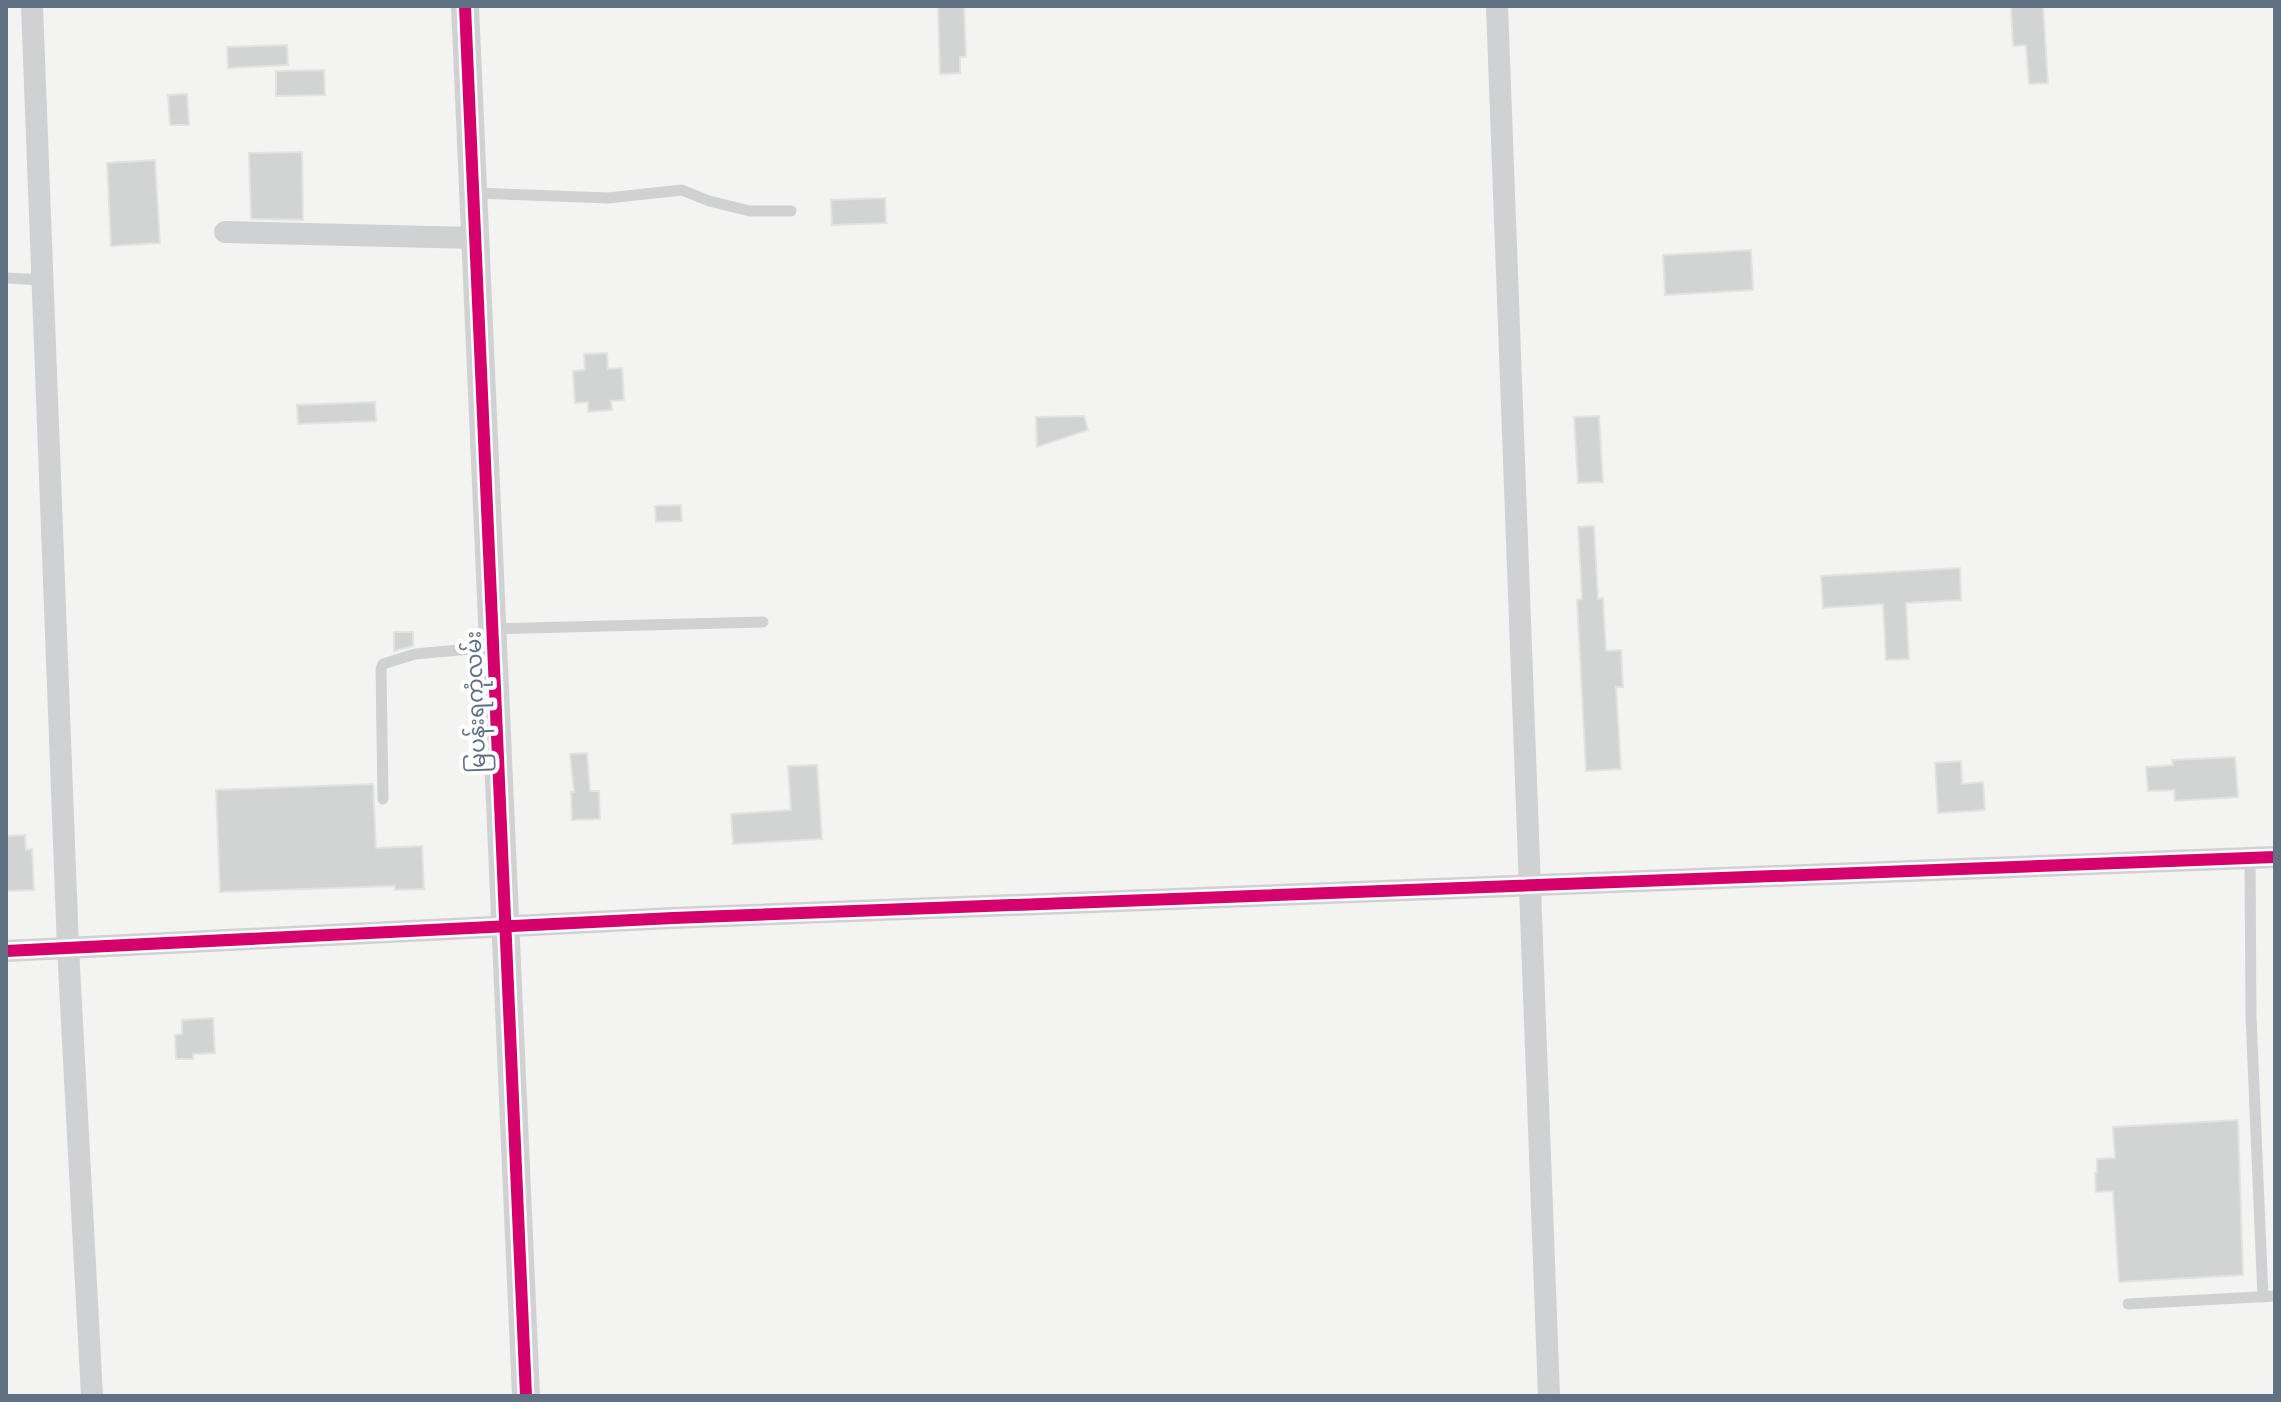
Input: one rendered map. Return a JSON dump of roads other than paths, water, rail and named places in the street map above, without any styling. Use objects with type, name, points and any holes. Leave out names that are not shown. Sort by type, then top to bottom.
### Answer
[{"type":"street","points":[[32,6],[68,948],[92,1396]]},
{"type":"street","name":"မြပန်းရကုံလမ်း","points":[[465,6],[526,1396]]},
{"type":"street","points":[[1497,6],[1549,1396]]},
{"type":"street","points":[[225,232],[475,238]]},
{"type":"street","points":[[6,951],[505,927],[2275,857]]},
{"type":"lane","points":[[473,193],[608,198],[682,190],[709,201],[750,211],[791,211]]},
{"type":"lane","points":[[6,278],[43,280]]},
{"type":"lane","points":[[383,799],[383,664],[492,638],[763,622]]},
{"type":"lane","points":[[2128,1304],[2269,1297],[2251,1016],[2250,858]]}]
